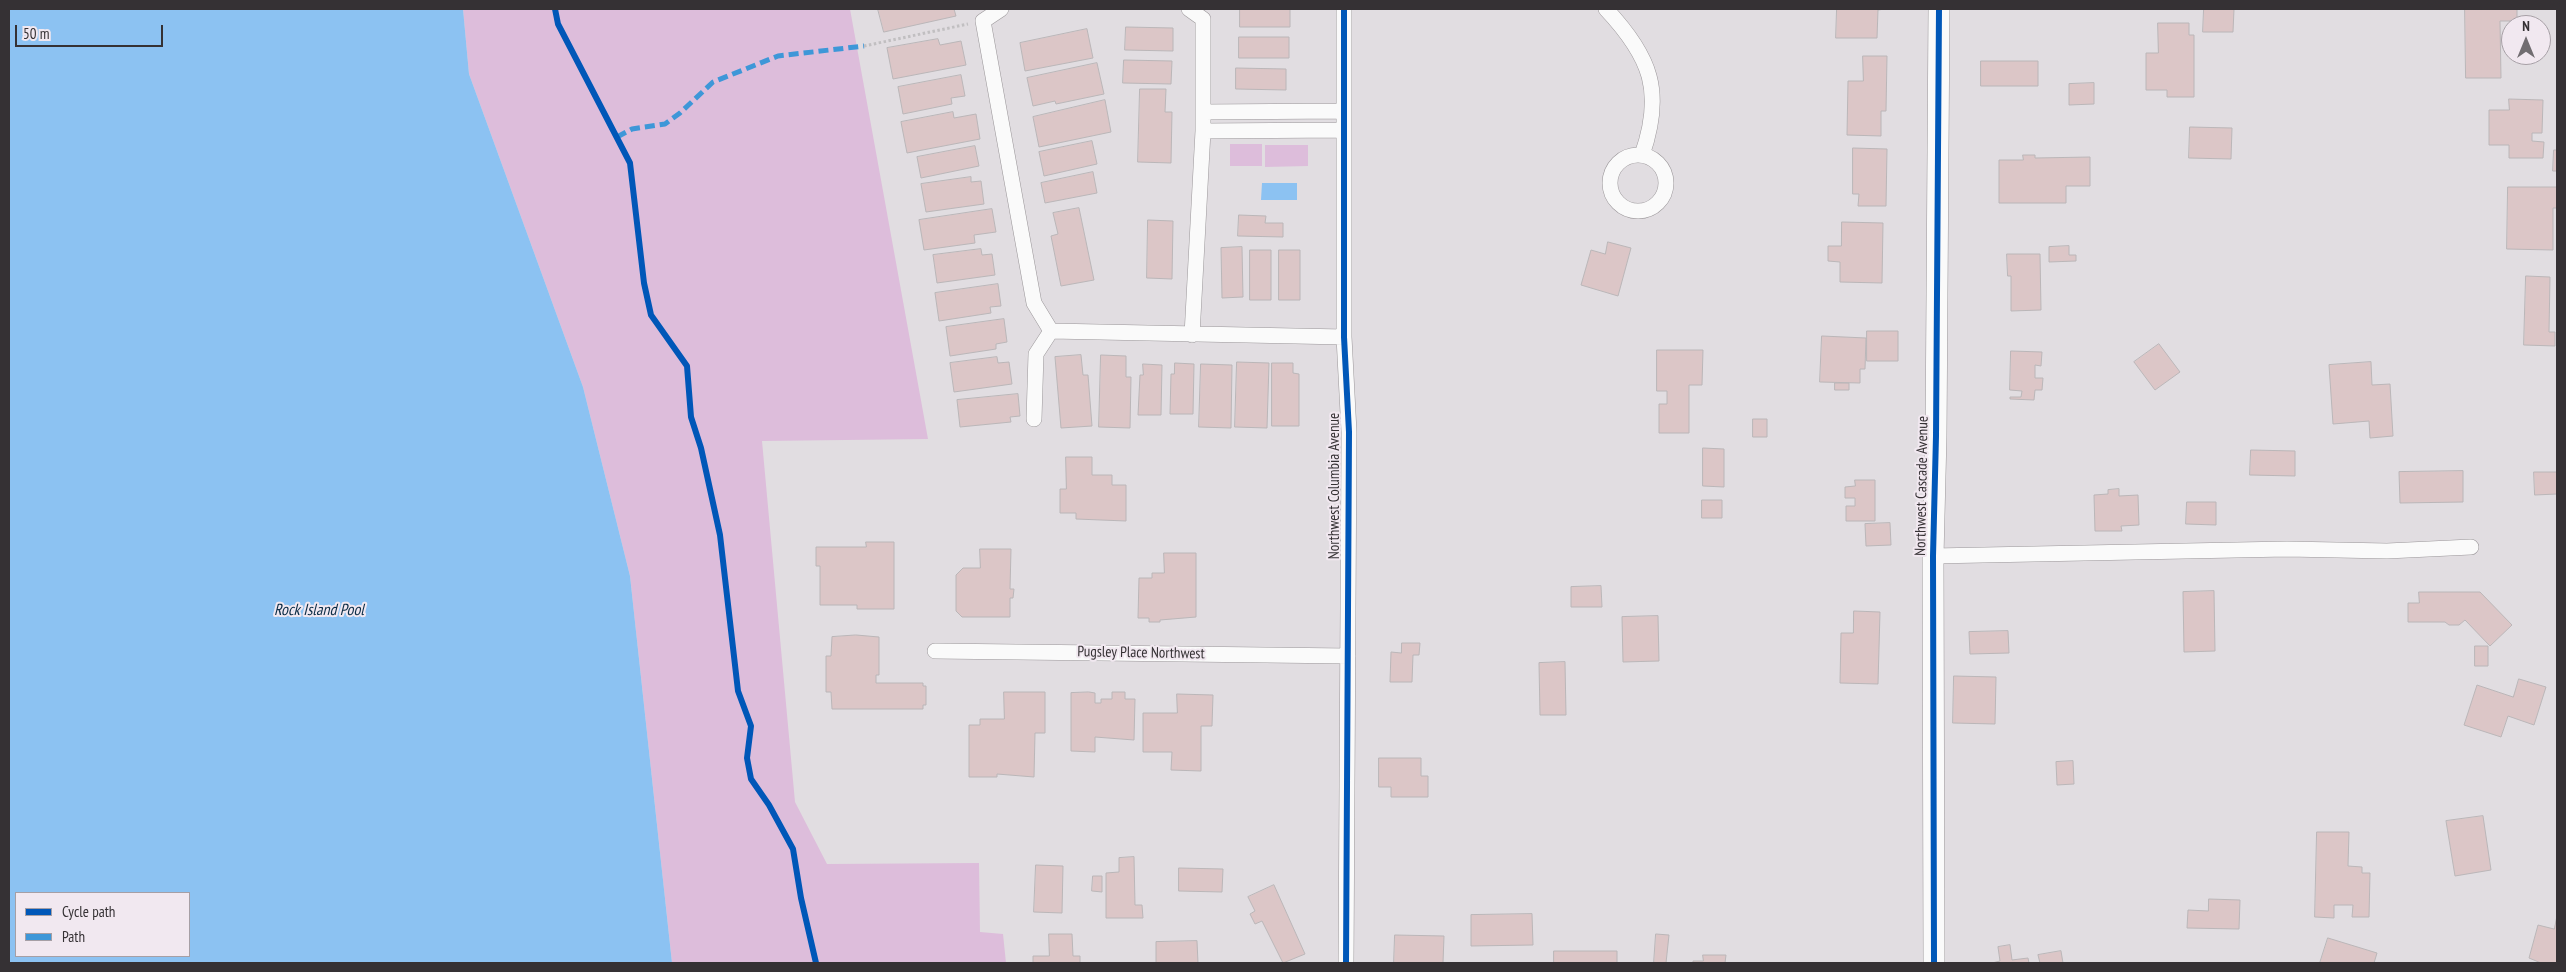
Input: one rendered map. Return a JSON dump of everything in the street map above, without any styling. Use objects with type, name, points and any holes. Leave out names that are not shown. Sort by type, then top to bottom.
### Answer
[{"type":"street","points":[[1001,9],[982,15],[1034,303],[1051,332]]},
{"type":"street","points":[[1189,9],[1204,14],[1203,112],[1192,335]]},
{"type":"street","name":"Northwest Columbia Avenue","points":[[1344,9],[1344,337],[1349,432],[1346,963]]},
{"type":"street","points":[[1606,9],[1629,33],[1648,70],[1654,105],[1651,130],[1642,155]]},
{"type":"street","name":"Northwest Cascade Avenue","points":[[1934,963],[1933,556],[1936,436],[1939,9]]},
{"type":"street","points":[[1203,112],[1343,110]]},
{"type":"street","points":[[1202,131],[1343,130]]},
{"type":"street","points":[[1051,332],[1344,337]]},
{"type":"street","points":[[1034,419],[1036,354],[1051,332]]},
{"type":"street","points":[[1933,556],[2287,549],[2386,551],[2472,547]]},
{"type":"street","name":"Pugsley Place Northwest","points":[[935,651],[1348,656]]},
{"type":"path","points":[[864,46],[982,15]]},
{"type":"shaded area","points":[[463,9],[850,9],[928,439],[762,441],[795,802],[827,864],[979,863],[980,932],[1003,934],[1006,963],[672,963],[630,576],[583,387],[469,74]]},
{"type":"shaded area","points":[[1230,144],[1262,144],[1262,166],[1230,166]]},
{"type":"shaded area","points":[[1265,145],[1308,145],[1308,166],[1265,167]]},
{"type":"water","name":"Rock Island Pool","points":[[9,9],[463,9],[469,74],[583,387],[630,576],[672,963],[9,963]]},
{"type":"water","points":[[1262,183],[1297,183],[1297,200],[1261,200]]},
{"type":"building","points":[[878,9],[954,9],[956,16],[884,32]]},
{"type":"building","points":[[1240,9],[1290,9],[1290,27],[1240,27]]},
{"type":"building","points":[[1837,9],[1885,9],[1878,10],[1877,38],[1836,38]]},
{"type":"building","points":[[2204,9],[2234,9],[2233,32],[2203,32]]},
{"type":"building","points":[[2465,9],[2517,9],[2517,15],[2501,15],[2501,78],[2466,78]]},
{"type":"building","points":[[2158,23],[2189,23],[2189,35],[2194,35],[2194,97],[2167,97],[2167,90],[2146,90],[2146,53],[2158,53]]},
{"type":"building","points":[[1126,27],[1173,28],[1173,51],[1125,50]]},
{"type":"building","points":[[1087,29],[1093,58],[1025,71],[1020,43]]},
{"type":"building","points":[[1239,37],[1289,37],[1289,58],[1239,58]]},
{"type":"building","points":[[938,39],[940,45],[961,41],[966,65],[893,79],[887,48]]},
{"type":"building","points":[[1863,56],[1887,56],[1886,111],[1881,111],[1881,136],[1847,135],[1848,81],[1863,81]]},
{"type":"building","points":[[1124,60],[1172,61],[1171,84],[1123,83]]},
{"type":"building","points":[[1981,61],[2038,61],[2038,86],[1981,86]]},
{"type":"building","points":[[1097,63],[1104,94],[1056,104],[1055,101],[1033,106],[1027,78]]},
{"type":"building","points":[[1236,68],[1286,69],[1286,90],[1236,89]]},
{"type":"building","points":[[961,75],[965,96],[951,98],[952,104],[903,114],[898,87]]},
{"type":"building","points":[[2094,83],[2094,104],[2069,105],[2069,84]]},
{"type":"building","points":[[1140,89],[1166,89],[1165,112],[1172,112],[1171,163],[1138,162]]},
{"type":"building","points":[[2509,99],[2543,100],[2542,133],[2532,133],[2532,141],[2544,142],[2543,158],[2509,158],[2509,145],[2489,145],[2489,110],[2509,110]]},
{"type":"building","points":[[1105,100],[1111,132],[1039,147],[1033,117]]},
{"type":"building","points":[[953,112],[954,118],[976,114],[980,139],[907,153],[901,122]]},
{"type":"building","points":[[2190,127],[2232,128],[2231,159],[2189,158]]},
{"type":"building","points":[[1092,141],[1097,164],[1044,176],[1039,152]]},
{"type":"building","points":[[975,146],[979,166],[921,178],[917,157]]},
{"type":"building","points":[[1853,148],[1887,149],[1886,206],[1858,206],[1859,194],[1853,194]]},
{"type":"building","points":[[2554,150],[2557,150],[2557,171],[2553,171]]},
{"type":"building","points":[[2023,155],[2035,155],[2035,158],[2090,157],[2090,186],[2066,186],[2066,203],[1999,203],[1999,160],[2023,160]]},
{"type":"building","points":[[1093,172],[1097,193],[1045,203],[1041,183]]},
{"type":"building","points":[[971,177],[971,182],[981,181],[984,204],[926,212],[921,184]]},
{"type":"building","points":[[2508,187],[2557,187],[2557,208],[2553,208],[2553,250],[2507,249]]},
{"type":"building","points":[[1079,208],[1094,280],[1061,286],[1051,236],[1058,234],[1053,213]]},
{"type":"building","points":[[992,209],[996,232],[974,235],[975,243],[924,250],[919,220]]},
{"type":"building","points":[[1239,215],[1266,216],[1265,223],[1283,223],[1283,237],[1238,236]]},
{"type":"building","points":[[1148,220],[1173,221],[1172,279],[1147,278]]},
{"type":"building","points":[[1842,222],[1883,223],[1882,283],[1840,282],[1840,262],[1828,261],[1828,246],[1841,246]]},
{"type":"building","points":[[1608,242],[1631,248],[1618,296],[1581,285],[1591,250],[1605,254]]},
{"type":"building","points":[[2069,246],[2069,255],[2076,255],[2076,261],[2049,262],[2049,247]]},
{"type":"building","points":[[1242,247],[1243,297],[1222,298],[1221,248]]},
{"type":"building","points":[[981,249],[982,255],[992,254],[995,275],[937,283],[933,255]]},
{"type":"building","points":[[1250,250],[1271,250],[1271,300],[1250,300]]},
{"type":"building","points":[[1279,250],[1300,250],[1300,300],[1279,300]]},
{"type":"building","points":[[2007,254],[2040,254],[2041,310],[2011,311],[2011,276],[2008,276]]},
{"type":"building","points":[[2526,276],[2550,277],[2549,332],[2555,332],[2555,346],[2524,345]]},
{"type":"building","points":[[998,284],[1001,306],[990,307],[991,313],[939,321],[935,293]]},
{"type":"building","points":[[1004,319],[1007,342],[996,344],[996,349],[950,356],[946,327]]},
{"type":"building","points":[[1867,331],[1898,331],[1898,361],[1867,361]]},
{"type":"building","points":[[1822,336],[1866,338],[1865,369],[1860,369],[1860,383],[1820,382]]},
{"type":"building","points":[[2159,344],[2180,372],[2155,390],[2134,362]]},
{"type":"building","points":[[1657,350],[1703,350],[1702,385],[1689,385],[1689,433],[1659,433],[1659,404],[1667,404],[1667,391],[1657,391]]},
{"type":"building","points":[[2011,351],[2042,352],[2041,366],[2035,365],[2035,378],[2043,378],[2042,390],[2035,390],[2034,400],[2010,399],[2010,397],[2021,397],[2022,391],[2010,390]]},
{"type":"building","points":[[1081,355],[1083,375],[1088,375],[1092,426],[1061,428],[1055,357]]},
{"type":"building","points":[[1101,355],[1126,356],[1126,377],[1131,377],[1130,428],[1099,427]]},
{"type":"building","points":[[997,357],[998,363],[1009,362],[1012,384],[954,392],[950,363]]},
{"type":"building","points":[[1237,362],[1269,363],[1267,428],[1235,427]]},
{"type":"building","points":[[2371,362],[2372,385],[2390,384],[2393,436],[2370,438],[2369,421],[2333,424],[2329,365]]},
{"type":"building","points":[[1175,363],[1194,364],[1193,414],[1170,414],[1171,374],[1174,374]]},
{"type":"building","points":[[1272,363],[1293,363],[1293,373],[1299,374],[1299,426],[1272,426]]},
{"type":"building","points":[[1143,364],[1162,365],[1161,415],[1138,415],[1140,375],[1143,375]]},
{"type":"building","points":[[1201,364],[1232,365],[1231,428],[1199,427]]},
{"type":"building","points":[[1835,383],[1849,383],[1849,390],[1835,390]]},
{"type":"building","points":[[1018,394],[1020,416],[1010,417],[1011,422],[960,427],[957,400]]},
{"type":"building","points":[[1753,419],[1767,419],[1767,437],[1753,437]]},
{"type":"building","points":[[1703,448],[1724,449],[1724,487],[1703,486]]},
{"type":"building","points":[[2251,450],[2295,451],[2295,476],[2250,475]]},
{"type":"building","points":[[1066,457],[1092,457],[1092,475],[1112,475],[1112,485],[1126,485],[1126,521],[1076,519],[1076,513],[1060,513],[1060,489],[1066,489]]},
{"type":"building","points":[[2463,471],[2463,502],[2400,503],[2399,472]]},
{"type":"building","points":[[2534,472],[2557,472],[2557,494],[2535,495]]},
{"type":"building","points":[[1855,480],[1875,480],[1875,521],[1846,521],[1846,506],[1855,506],[1855,498],[1845,498],[1845,487],[1855,486]]},
{"type":"building","points":[[2119,489],[2119,496],[2138,495],[2139,525],[2121,526],[2122,531],[2095,531],[2094,495],[2108,494],[2108,490]]},
{"type":"building","points":[[1702,500],[1722,500],[1722,518],[1702,518]]},
{"type":"building","points":[[2187,502],[2216,502],[2216,525],[2186,524]]},
{"type":"building","points":[[1890,523],[1891,545],[1866,546],[1865,524]]},
{"type":"building","points":[[866,542],[894,542],[894,609],[857,609],[857,605],[820,605],[820,566],[816,566],[816,547],[866,547]]},
{"type":"building","points":[[980,549],[1011,549],[1010,589],[1014,589],[1013,598],[1010,598],[1010,617],[962,617],[956,611],[956,575],[963,568],[980,568]]},
{"type":"building","points":[[1164,553],[1196,553],[1196,617],[1160,620],[1160,622],[1149,622],[1149,618],[1138,618],[1139,578],[1152,578],[1152,573],[1164,573]]},
{"type":"building","points":[[1601,586],[1602,607],[1571,607],[1571,587]]},
{"type":"building","points":[[2214,591],[2215,651],[2184,652],[2183,592]]},
{"type":"building","points":[[2419,592],[2480,592],[2512,625],[2490,646],[2465,620],[2459,625],[2449,625],[2445,622],[2408,622],[2408,603],[2419,603]]},
{"type":"building","points":[[1854,611],[1880,612],[1878,684],[1840,683],[1841,633],[1853,633]]},
{"type":"building","points":[[1658,616],[1659,661],[1623,662],[1622,617]]},
{"type":"building","points":[[2008,631],[2009,653],[1970,654],[1969,632]]},
{"type":"building","points":[[856,635],[879,637],[879,675],[876,675],[876,683],[923,683],[923,686],[926,686],[926,705],[923,705],[923,709],[832,709],[831,692],[826,692],[826,656],[831,656],[832,637]]},
{"type":"building","points":[[1402,643],[1420,643],[1419,655],[1413,655],[1412,682],[1390,682],[1391,652],[1401,653]]},
{"type":"building","points":[[2475,646],[2488,646],[2488,666],[2475,666]]},
{"type":"building","points":[[1565,662],[1566,715],[1540,715],[1539,663]]},
{"type":"building","points":[[1954,676],[1996,677],[1995,724],[1953,723]]},
{"type":"building","points":[[2519,679],[2546,687],[2534,725],[2508,716],[2501,737],[2464,725],[2477,685],[2513,697]]},
{"type":"building","points":[[1004,692],[1045,692],[1045,733],[1035,733],[1034,777],[997,774],[997,777],[969,777],[969,725],[980,725],[980,719],[1004,719]]},
{"type":"building","points":[[1112,692],[1125,692],[1125,699],[1135,699],[1134,740],[1095,737],[1095,752],[1071,751],[1071,693],[1095,693],[1095,703],[1101,703],[1101,699],[1112,699]]},
{"type":"building","points":[[1177,694],[1213,695],[1212,726],[1201,726],[1201,771],[1171,770],[1172,752],[1143,752],[1143,713],[1177,713]]},
{"type":"building","points":[[1379,758],[1421,758],[1421,776],[1428,776],[1428,797],[1391,797],[1391,787],[1379,787]]},
{"type":"building","points":[[2073,761],[2074,784],[2057,785],[2056,762]]},
{"type":"building","points":[[2483,816],[2491,870],[2455,876],[2446,821]]},
{"type":"building","points":[[2317,832],[2349,832],[2348,866],[2362,867],[2362,873],[2370,873],[2369,917],[2352,917],[2353,905],[2334,905],[2334,918],[2315,917]]},
{"type":"building","points":[[1134,857],[1135,905],[1142,905],[1143,918],[1106,918],[1106,873],[1119,872],[1119,858]]},
{"type":"building","points":[[1036,865],[1063,866],[1062,913],[1034,912]]},
{"type":"building","points":[[1179,868],[1223,869],[1222,892],[1179,891]]},
{"type":"building","points":[[1093,876],[1102,876],[1102,892],[1092,891]]},
{"type":"building","points":[[1274,885],[1305,954],[1283,963],[1262,921],[1255,924],[1250,914],[1255,911],[1248,897]]},
{"type":"building","points":[[2209,899],[2240,900],[2239,929],[2187,928],[2188,910],[2208,911]]},
{"type":"building","points":[[1532,914],[1533,945],[1471,946],[1471,915]]},
{"type":"building","points":[[2557,916],[2557,963],[2541,963],[2529,958],[2538,925],[2554,929]]},
{"type":"building","points":[[1049,934],[1072,934],[1073,956],[1080,956],[1080,963],[1033,963],[1033,956],[1049,956]]},
{"type":"building","points":[[1656,934],[1669,935],[1666,963],[1654,963]]},
{"type":"building","points":[[1395,935],[1444,936],[1443,963],[1394,963]]},
{"type":"building","points":[[2328,938],[2377,953],[2374,963],[2320,963]]},
{"type":"building","points":[[1197,941],[1198,963],[1156,963],[1156,942]]},
{"type":"building","points":[[2010,945],[2012,960],[2028,958],[2029,963],[1992,963],[2000,961],[1998,947]]},
{"type":"building","points":[[1554,951],[1617,951],[1617,963],[1554,963]]},
{"type":"building","points":[[2061,951],[2063,963],[2040,963],[2038,955]]},
{"type":"building","points":[[1703,955],[1726,955],[1725,963],[1693,963],[1693,961],[1703,961]]},
{"type":"marked path","points":[[617,137],[632,129],[665,124],[680,113],[713,82],[778,56],[864,46]]},
{"type":"cycle path","points":[[555,9],[558,24],[630,163],[644,283],[651,315],[687,366],[691,417],[701,448],[720,535],[738,691],[751,726],[747,758],[751,779],[769,805],[793,849],[801,898],[816,963]]},
{"type":"cycle path","points":[[1344,9],[1344,337],[1349,432],[1346,963]]},
{"type":"cycle path","points":[[1934,963],[1933,556],[1936,436],[1939,9]]}]
